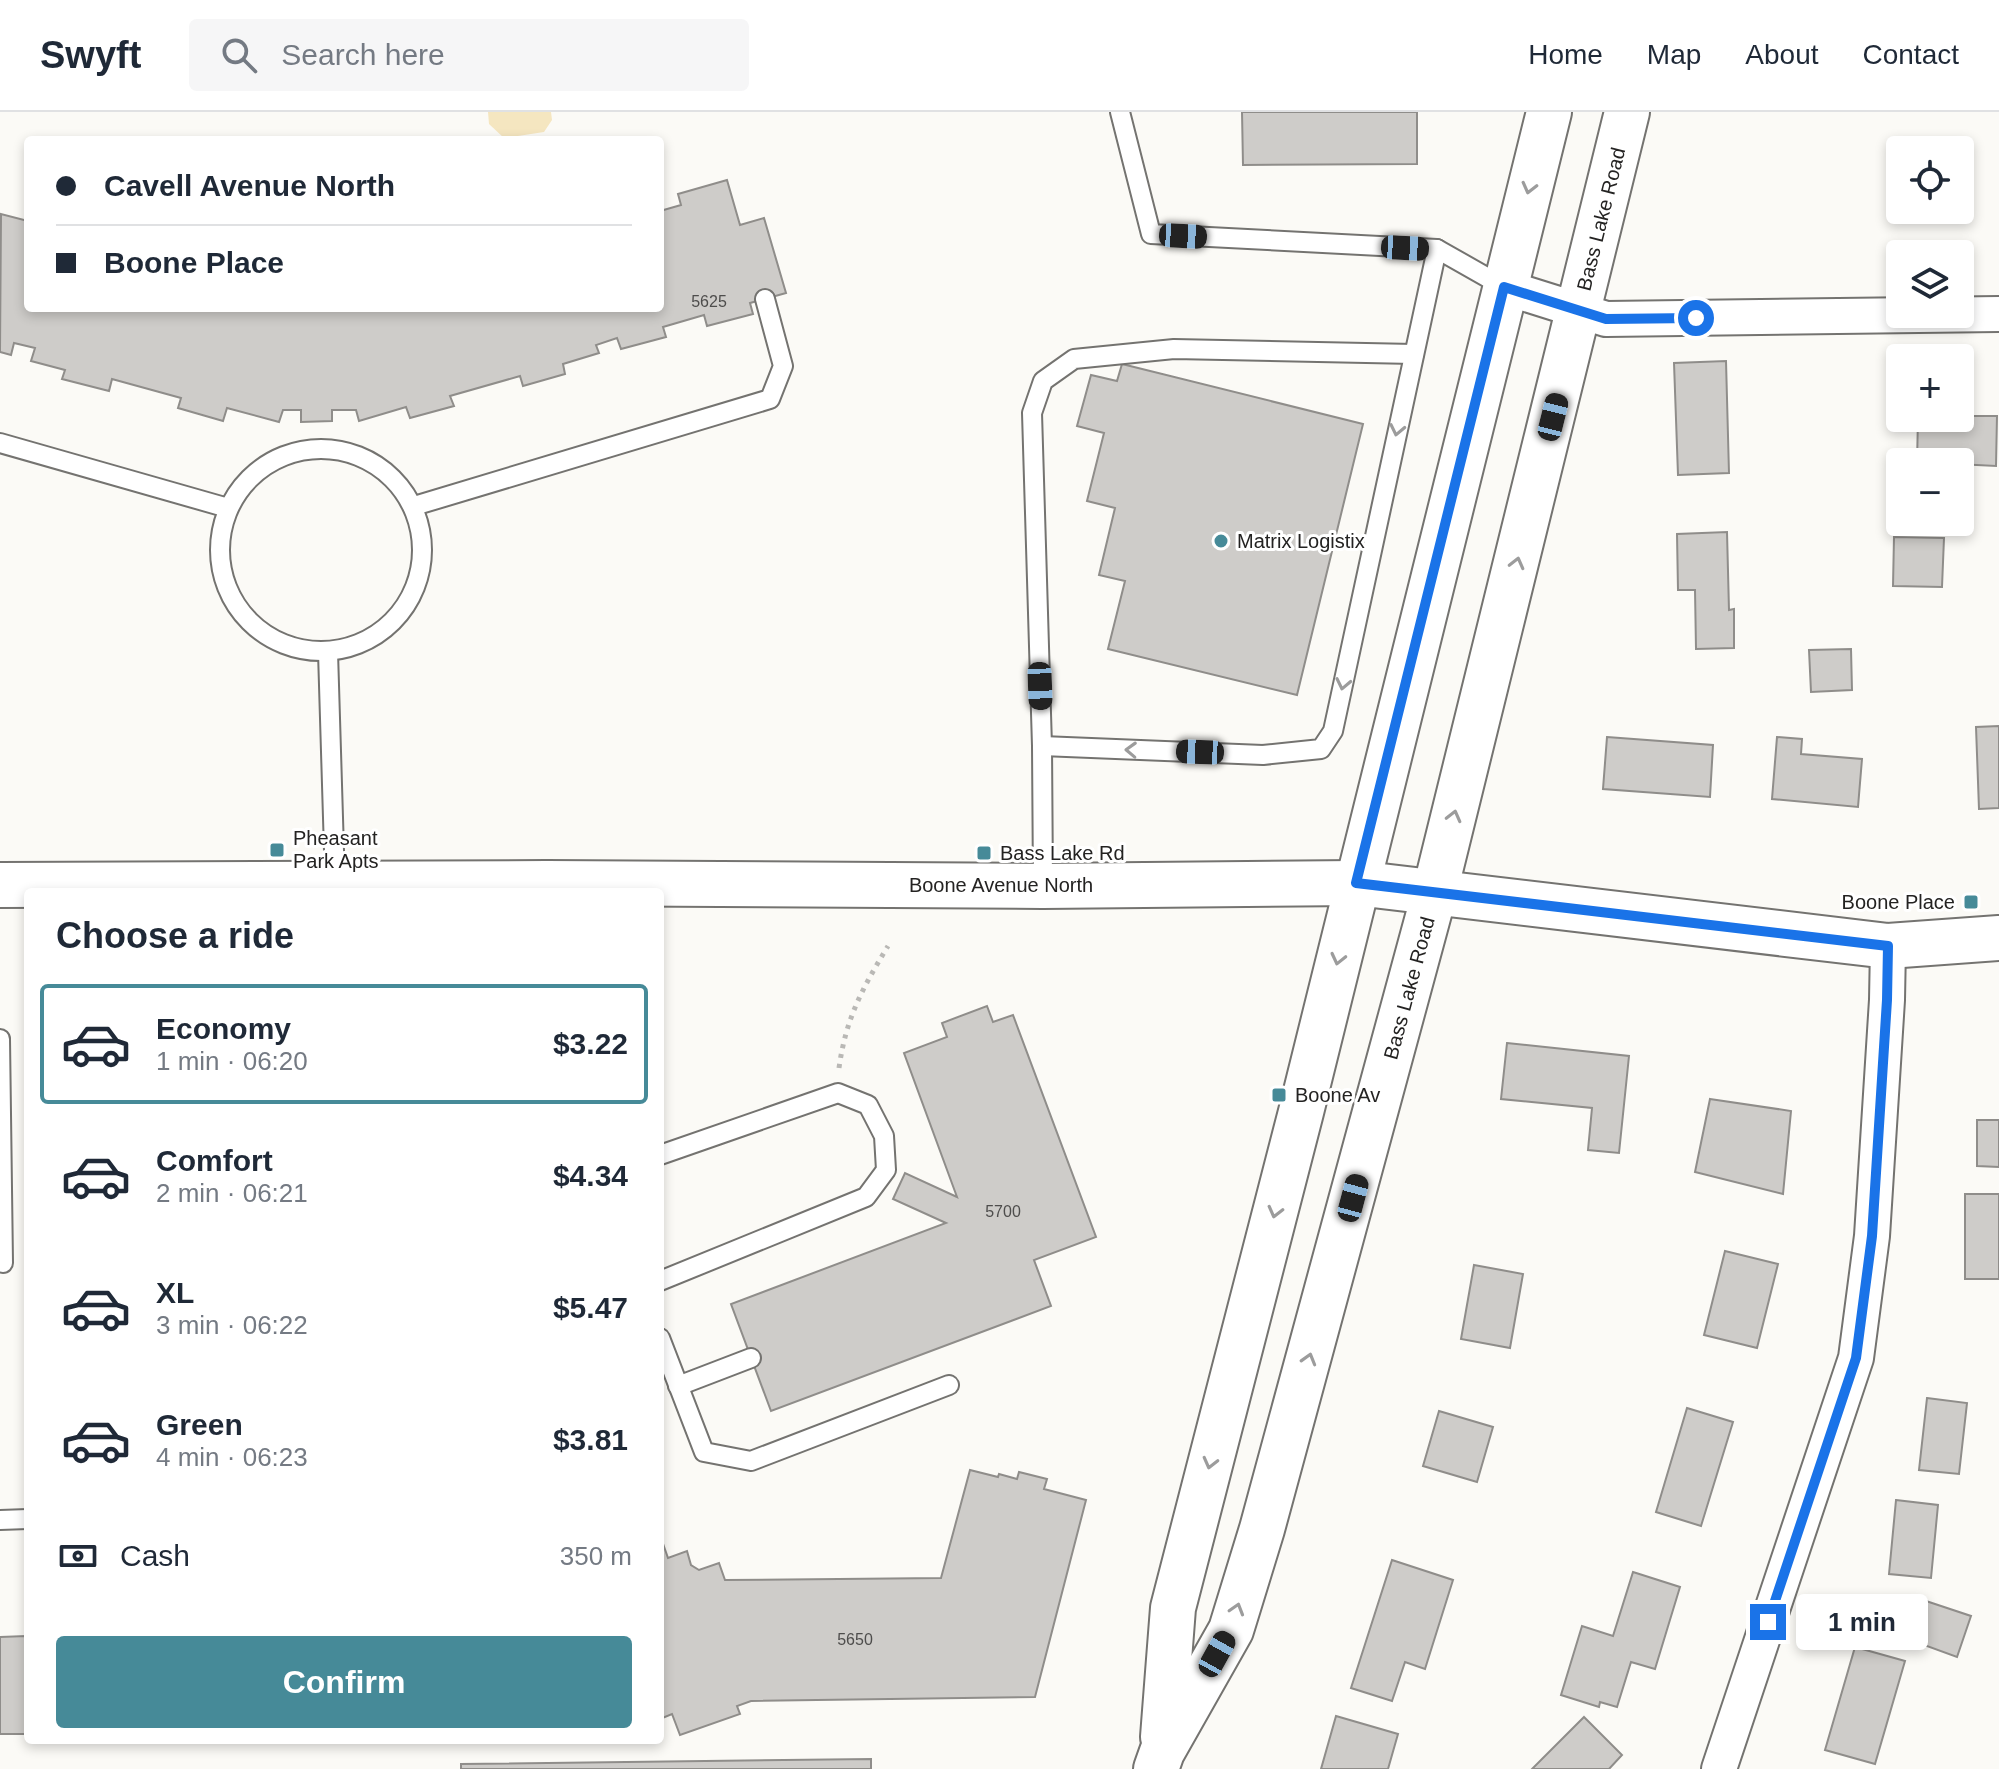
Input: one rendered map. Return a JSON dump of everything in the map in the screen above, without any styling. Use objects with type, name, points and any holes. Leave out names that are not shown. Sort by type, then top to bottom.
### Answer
[{"type":"main road","name":"Bass Lake Road","points":[[1159,1760],[1173,1608],[1301,1112],[1549,112]]},
{"type":"main road","name":"Bass Lake Road","points":[[1159,1760],[1231,1630],[1262,1529],[1435,891],[1627,112]]},
{"type":"main road","name":"Boone Avenue North","points":[[0,885],[335,884],[426,888],[1356,883],[1888,946],[1999,938]]},
{"type":"street","points":[[1504,287],[1606,319],[1999,314]]},
{"type":"street","points":[[1719,1769],[1856,1358],[1872,1236],[1888,946]]},
{"type":"lane","points":[[1120,112],[1151,234],[1437,249],[1504,287]]},
{"type":"lane","points":[[1042,746],[1263,755],[1321,749],[1333,731],[1437,249]]},
{"type":"lane","points":[[414,506],[770,399],[783,366],[765,299]]},
{"type":"lane","points":[[1043,886],[1032,413],[1043,381],[1074,359],[1174,349],[1414,354]]},
{"type":"lane","points":[[0,443],[228,508]]},
{"type":"lane","points":[[328,447],[360,455],[389,473],[414,506],[421,533],[421,566],[410,598],[389,625],[361,644],[328,652],[295,649],[264,635],[239,612],[224,583],[218,550],[228,508],[239,487],[263,464],[294,450],[328,447]]},
{"type":"lane","points":[[328,652],[335,884]]},
{"type":"lane","points":[[0,1039],[3,1263]]},
{"type":"lane","points":[[664,1154],[838,1093],[868,1105],[884,1136],[886,1170],[866,1197],[664,1279]]},
{"type":"lane","points":[[664,1349],[704,1452],[751,1461],[949,1385]]},
{"type":"lane","points":[[678,1386],[751,1358]]},
{"type":"lane","points":[[0,1520],[24,1519]]},
{"type":"path","points":[[838,1093],[839,1066],[849,1019],[864,985],[888,946]]},
{"type":"shaded area","points":[[488,112],[551,112],[552,120],[544,132],[502,136],[489,124]]},
{"type":"building","points":[[1242,112],[1417,112],[1417,164],[1243,165]]},
{"type":"building","points":[[727,180],[740,225],[764,218],[786,293],[750,303],[753,314],[707,326],[704,315],[663,327],[666,337],[621,349],[617,338],[596,345],[599,353],[563,364],[565,374],[523,386],[520,376],[450,396],[454,406],[410,418],[406,407],[359,421],[356,410],[332,410],[332,421],[301,422],[301,410],[283,410],[279,422],[227,408],[223,421],[178,408],[181,398],[112,379],[109,391],[62,379],[65,370],[31,361],[35,348],[14,343],[11,355],[0,352],[1,214],[24,220],[24,312],[664,312],[664,210],[681,205],[678,194]]},
{"type":"building","points":[[1726,361],[1729,473],[1678,475],[1674,363]]},
{"type":"building","name":"Matrix Logistix","points":[[1122,364],[1363,424],[1297,695],[1108,649],[1125,581],[1099,575],[1115,508],[1087,501],[1104,433],[1077,426],[1091,375],[1117,381]]},
{"type":"building","points":[[1974,416],[1997,416],[1996,466],[1974,465],[1974,448],[1917,448],[1918,432],[1974,432]]},
{"type":"building","points":[[1727,532],[1729,610],[1734,609],[1734,648],[1696,649],[1695,590],[1678,590],[1677,534]]},
{"type":"building","points":[[1894,537],[1944,538],[1942,587],[1893,586]]},
{"type":"building","points":[[1851,649],[1852,690],[1811,692],[1809,650]]},
{"type":"building","points":[[1999,726],[1999,808],[1979,809],[1976,727]]},
{"type":"building","points":[[1607,737],[1713,745],[1710,797],[1603,789]]},
{"type":"building","points":[[1777,737],[1802,739],[1801,754],[1862,759],[1858,807],[1772,799]]},
{"type":"building","points":[[987,1006],[993,1022],[1013,1015],[1096,1237],[1034,1260],[1051,1306],[771,1411],[731,1304],[946,1223],[893,1199],[905,1173],[957,1197],[904,1053],[947,1037],[942,1023]]},
{"type":"building","points":[[1507,1043],[1629,1056],[1619,1153],[1588,1150],[1592,1108],[1501,1099]]},
{"type":"building","points":[[1710,1099],[1791,1111],[1783,1194],[1695,1172]]},
{"type":"building","points":[[1977,1120],[1999,1120],[1999,1167],[1977,1166]]},
{"type":"building","points":[[1965,1194],[1999,1194],[1999,1279],[1965,1279]]},
{"type":"building","points":[[1725,1251],[1778,1264],[1757,1348],[1704,1335]]},
{"type":"building","points":[[1474,1265],[1523,1274],[1510,1348],[1461,1339]]},
{"type":"building","points":[[1927,1398],[1967,1403],[1959,1474],[1919,1470]]},
{"type":"building","points":[[1687,1408],[1733,1422],[1701,1526],[1656,1512]]},
{"type":"building","points":[[1439,1411],[1493,1427],[1477,1482],[1423,1466]]},
{"type":"building","points":[[970,1470],[1017,1479],[1019,1472],[1047,1479],[1044,1489],[1086,1500],[1035,1697],[751,1701],[737,1706],[740,1714],[680,1735],[672,1714],[664,1717],[664,1546],[668,1558],[687,1551],[691,1565],[699,1570],[719,1563],[725,1580],[941,1578]]},
{"type":"building","points":[[1896,1500],[1938,1505],[1931,1578],[1889,1574]]},
{"type":"building","points":[[1392,1560],[1453,1580],[1425,1669],[1405,1662],[1392,1701],[1351,1688]]},
{"type":"building","points":[[1633,1572],[1680,1587],[1655,1669],[1631,1662],[1617,1707],[1600,1702],[1599,1707],[1561,1695],[1582,1626],[1613,1636]]},
{"type":"building","points":[[1926,1601],[1971,1616],[1957,1657],[1913,1641]]},
{"type":"building","points":[[24,1636],[24,1734],[0,1734],[0,1637]]},
{"type":"building","points":[[1855,1647],[1905,1661],[1875,1764],[1825,1750]]},
{"type":"building","points":[[1336,1716],[1398,1734],[1388,1769],[1321,1769]]},
{"type":"building","points":[[1584,1717],[1622,1755],[1609,1769],[1532,1769]]},
{"type":"building","points":[[871,1759],[871,1769],[461,1769],[461,1764]]},
{"type":"place","name":"Matrix Logistix","points":[[1221,541]]},
{"type":"place","name":"Pheasant Park Apts","points":[[277,850]]},
{"type":"place","name":"Bass Lake Rd","points":[[984,853]]},
{"type":"place","name":"Boone Place","points":[[1971,902]]},
{"type":"place","name":"Boone Av","points":[[1279,1095]]},
{"type":"route","points":[[1696,318],[1606,319],[1504,287],[1356,883],[1888,946],[1872,1236],[1856,1358],[1768,1622]]}]
